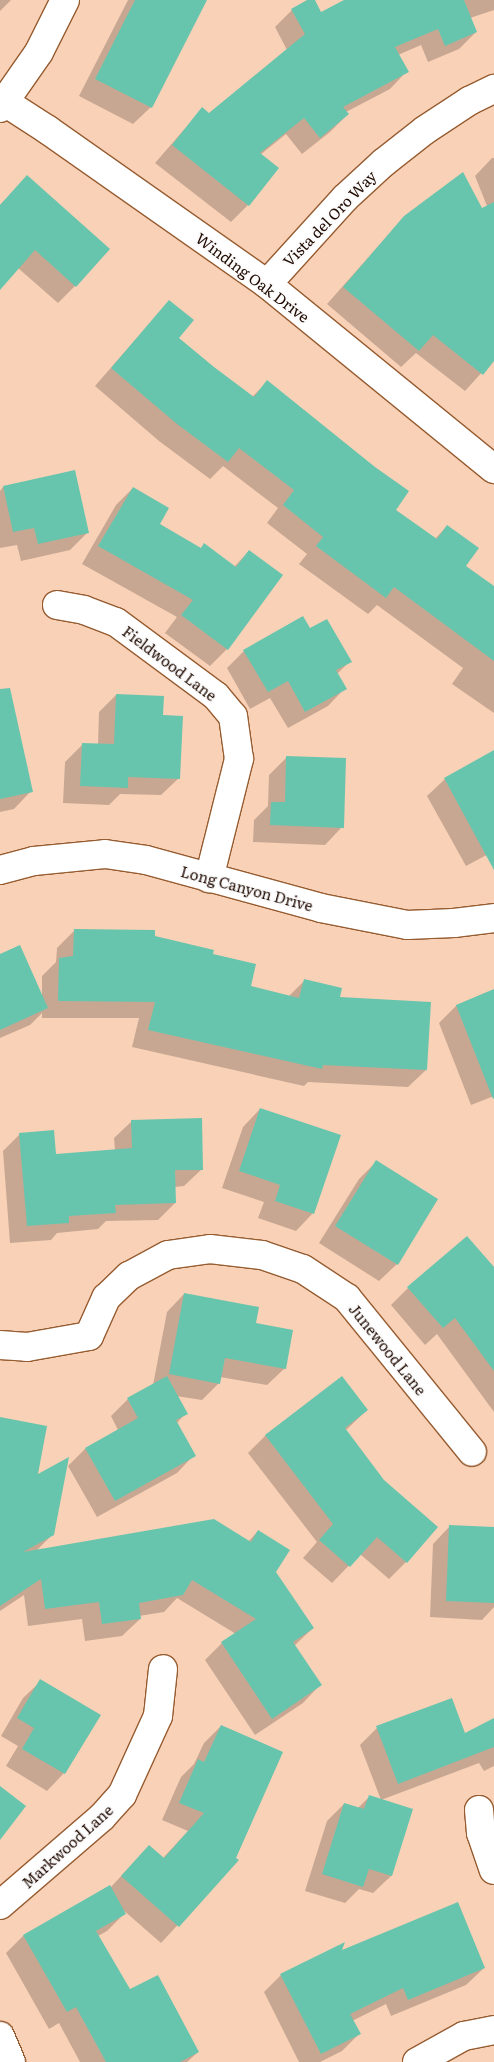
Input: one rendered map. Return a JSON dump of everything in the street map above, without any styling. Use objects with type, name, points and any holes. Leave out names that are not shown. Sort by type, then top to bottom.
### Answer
[{"type":"street","points":[[1,103],[39,52],[66,0]]},
{"type":"street","name":"Vista del Oro Way","points":[[266,284],[345,198],[383,163],[425,130],[470,101],[494,89]]},
{"type":"street","name":"Winding Oak Drive","points":[[1,103],[266,284],[494,469]]},
{"type":"street","name":"Fieldwood Lane","points":[[58,605],[84,610],[116,622],[216,696],[233,716],[238,759],[209,878]]},
{"type":"street","name":"Long Canyon Drive","points":[[0,870],[34,861],[105,854],[146,860],[321,908],[407,925],[454,923],[494,918]]},
{"type":"street","name":"Junewood Lane","points":[[0,1345],[27,1347],[89,1336],[106,1298],[129,1276],[168,1256],[210,1249],[262,1256],[303,1269],[347,1298],[472,1452]]},
{"type":"street","name":"Markwood Lane","points":[[0,1905],[102,1817],[122,1795],[158,1716],[163,1669]]},
{"type":"street","points":[[479,1810],[481,1832],[494,1870]]},
{"type":"street","points":[[417,2062],[464,2036],[494,2030]]},
{"type":"street","points":[[0,2036],[11,2062]]},
{"type":"building","points":[[135,0],[207,0],[152,108],[95,79]]},
{"type":"building","points":[[307,0],[315,0],[321,12],[344,0],[464,0],[477,32],[445,46],[438,29],[395,47],[409,72],[343,107],[349,114],[320,138],[304,118],[260,153],[279,168],[249,206],[172,145],[202,107],[209,113],[305,34],[291,9]]},
{"type":"building","points":[[463,172],[482,208],[494,202],[494,361],[483,375],[433,335],[419,351],[343,287],[404,216]]},
{"type":"building","points":[[27,175],[110,249],[76,287],[35,250],[0,290],[0,205]]},
{"type":"building","points":[[169,300],[194,320],[179,338],[214,367],[254,397],[267,380],[375,467],[409,491],[396,510],[437,539],[447,525],[479,548],[466,566],[494,586],[494,661],[394,587],[386,598],[316,546],[323,537],[283,505],[294,490],[239,448],[228,462],[177,424],[111,368]]},
{"type":"building","points":[[75,470],[89,533],[38,544],[34,528],[13,532],[3,486]]},
{"type":"building","points":[[133,487],[169,508],[160,524],[201,548],[204,543],[236,567],[249,550],[283,575],[228,650],[181,615],[193,600],[98,546]]},
{"type":"building","points":[[303,616],[310,628],[327,619],[352,662],[336,670],[347,689],[305,712],[288,681],[268,692],[243,650]]},
{"type":"building","points":[[10,688],[33,792],[0,799],[0,689]]},
{"type":"building","points":[[116,694],[164,696],[163,715],[183,716],[180,779],[128,777],[128,788],[80,786],[82,743],[114,744]]},
{"type":"building","points":[[494,750],[494,870],[444,778]]},
{"type":"building","points":[[286,756],[346,758],[344,828],[270,825],[271,802],[285,802]]},
{"type":"building","points":[[74,929],[155,930],[155,936],[214,950],[213,954],[256,964],[251,986],[299,998],[304,979],[342,988],[340,997],[431,1002],[427,1070],[323,1065],[322,1069],[148,1030],[155,1002],[58,1001],[59,958],[73,956]]},
{"type":"building","points":[[20,945],[48,1008],[0,1030],[0,954]]},
{"type":"building","points":[[494,989],[494,1098],[493,1099],[456,1005]]},
{"type":"building","points":[[260,1108],[341,1135],[314,1214],[275,1201],[280,1185],[239,1171]]},
{"type":"building","points":[[202,1118],[203,1170],[175,1170],[176,1203],[115,1205],[116,1213],[69,1216],[69,1223],[27,1226],[19,1133],[54,1130],[56,1154],[132,1148],[131,1120]]},
{"type":"building","points":[[376,1160],[438,1199],[398,1265],[335,1226]]},
{"type":"building","points":[[467,1236],[494,1267],[494,1371],[455,1318],[443,1328],[407,1287]]},
{"type":"building","points":[[184,1293],[259,1307],[256,1323],[293,1330],[286,1369],[225,1358],[220,1384],[169,1374]]},
{"type":"building","points":[[167,1376],[188,1414],[176,1420],[196,1456],[115,1501],[85,1448],[138,1418],[127,1398]]},
{"type":"building","points":[[342,1376],[368,1410],[345,1428],[384,1480],[438,1527],[407,1563],[377,1537],[350,1567],[319,1540],[333,1524],[265,1435]]},
{"type":"building","points":[[0,1417],[47,1426],[38,1474],[69,1457],[54,1535],[23,1552],[214,1519],[251,1542],[258,1530],[290,1550],[276,1572],[314,1628],[293,1642],[322,1685],[272,1719],[221,1642],[256,1619],[192,1580],[183,1595],[139,1603],[141,1619],[102,1624],[99,1602],[45,1609],[41,1579],[0,1606]]},
{"type":"building","points":[[449,1525],[494,1527],[494,1603],[446,1601]]},
{"type":"building","points":[[40,1679],[101,1715],[65,1774],[22,1749],[34,1728],[17,1718]]},
{"type":"building","points":[[452,1698],[465,1733],[494,1718],[494,1747],[398,1784],[376,1726]]},
{"type":"building","points":[[221,1725],[283,1752],[236,1858],[239,1860],[179,1927],[121,1876],[149,1845],[164,1858],[204,1813],[179,1803],[198,1759],[204,1762]]},
{"type":"building","points":[[0,1786],[26,1806],[0,1840]]},
{"type":"building","points":[[369,1795],[413,1809],[392,1876],[369,1869],[363,1887],[322,1874],[344,1803],[364,1809]]},
{"type":"building","points":[[110,1885],[126,1914],[96,1931],[130,1989],[158,1975],[199,2052],[180,2062],[106,2062],[76,2007],[67,2012],[23,1935]]},
{"type":"building","points":[[458,1902],[485,1968],[408,2000],[403,1988],[350,2014],[361,2034],[321,2054],[280,1974],[345,1942],[342,1950]]}]
